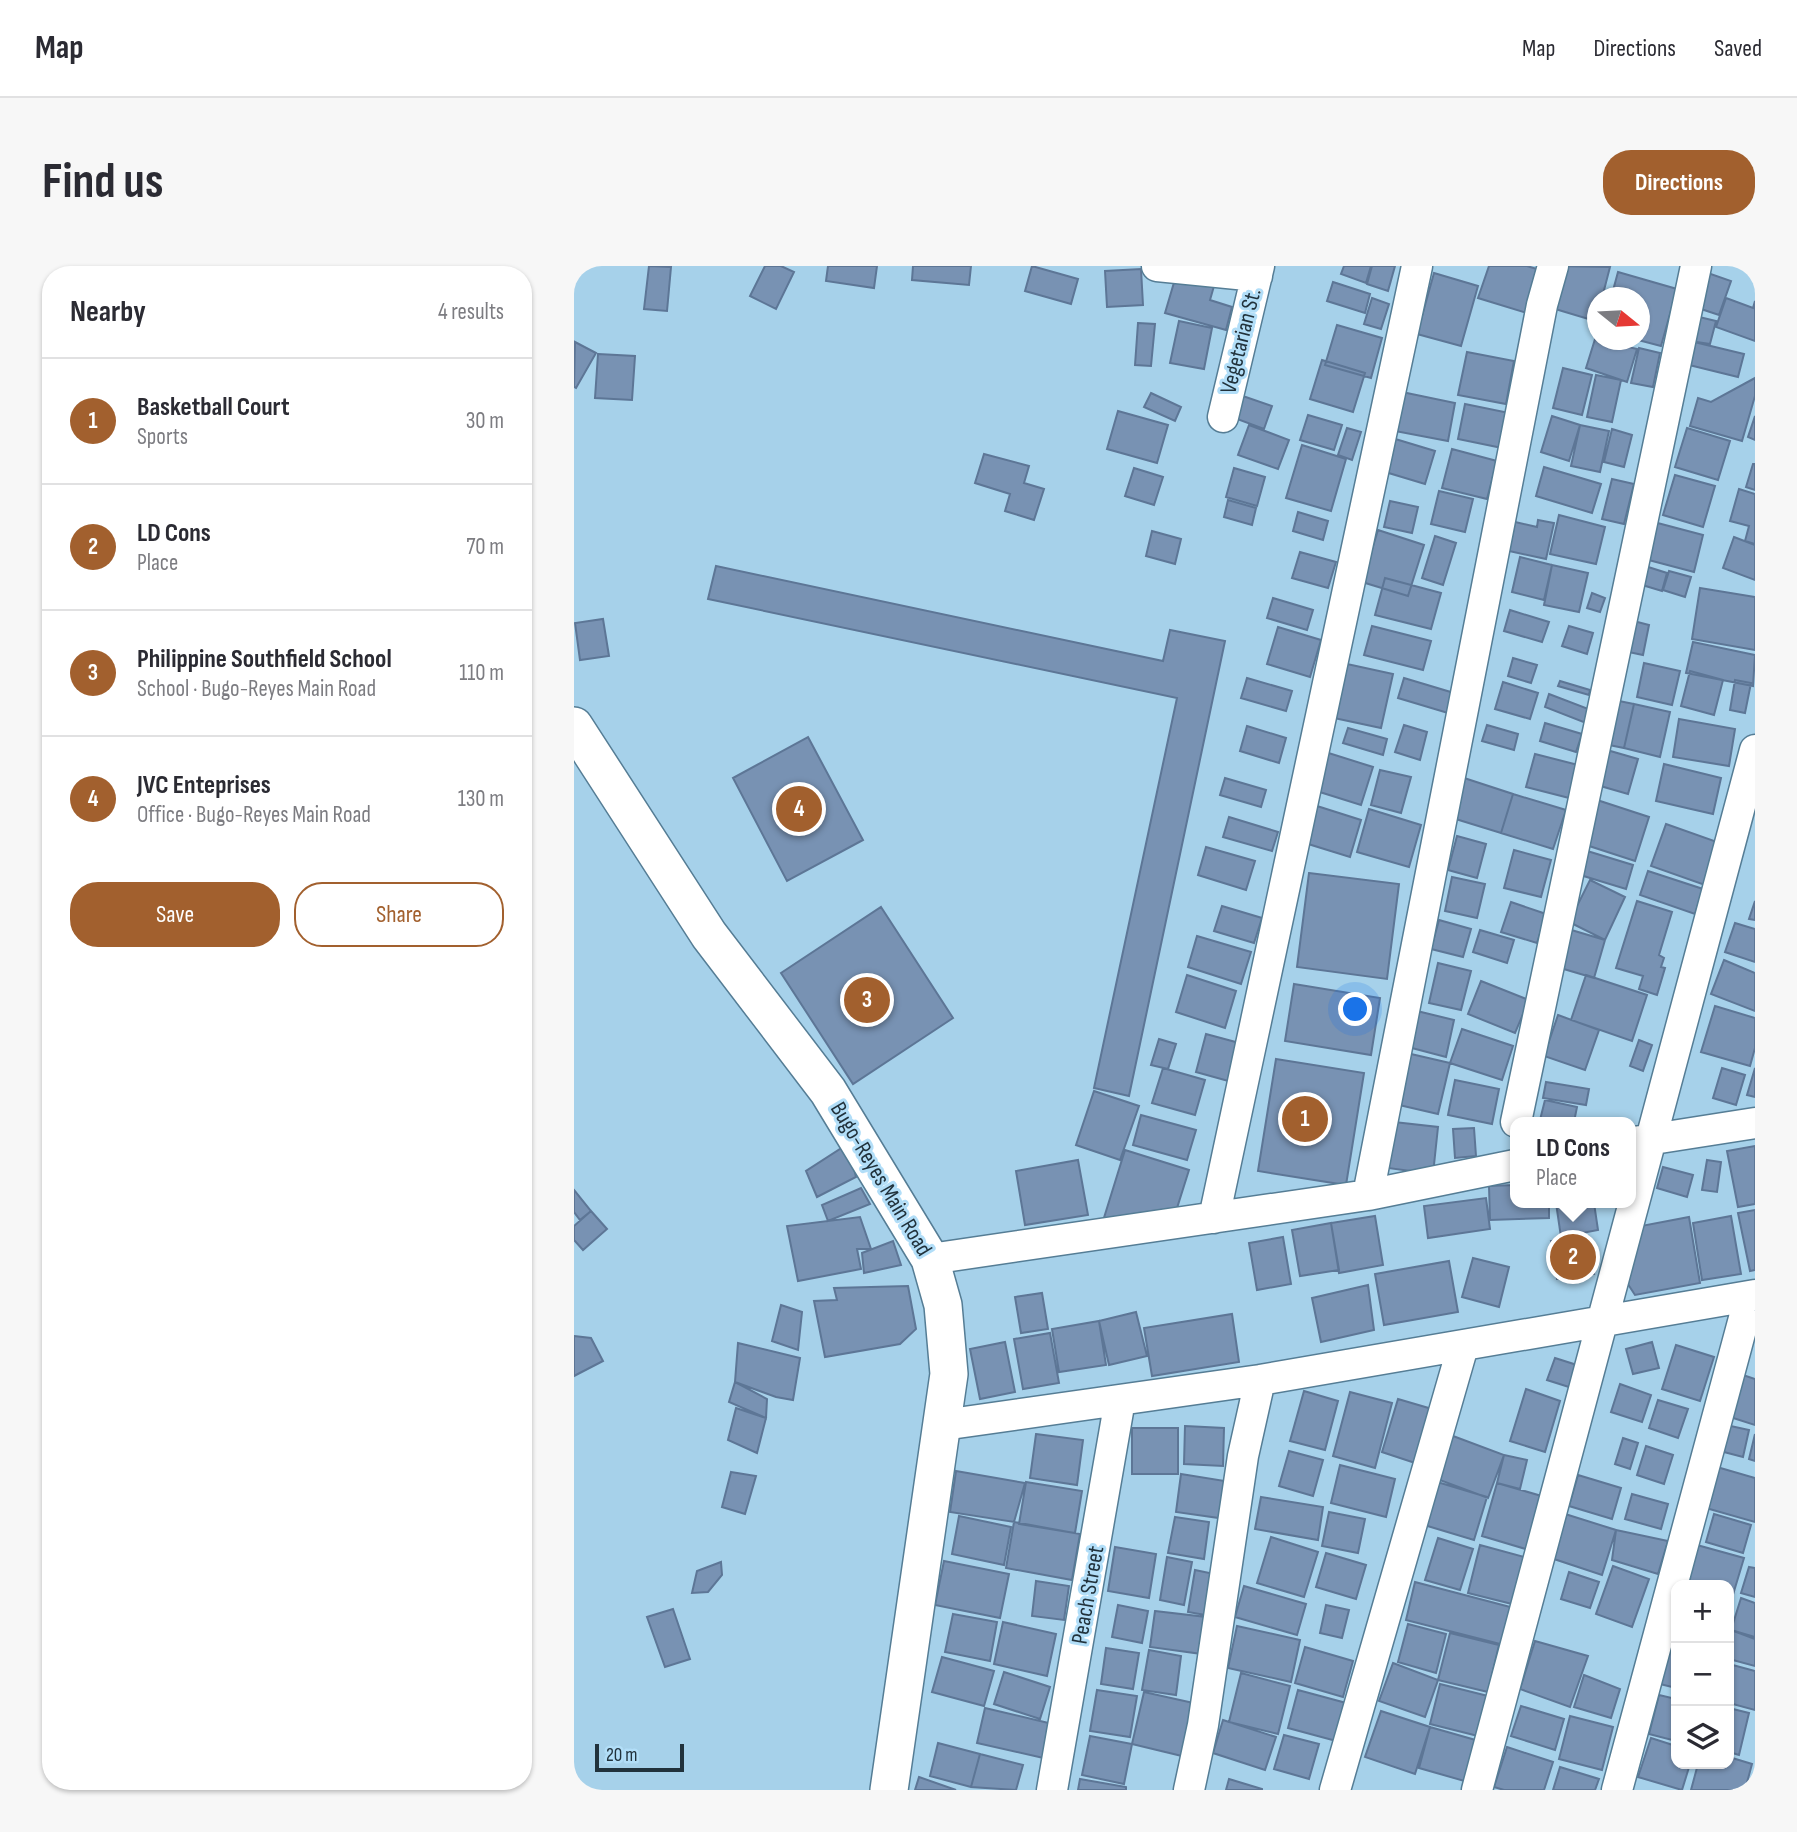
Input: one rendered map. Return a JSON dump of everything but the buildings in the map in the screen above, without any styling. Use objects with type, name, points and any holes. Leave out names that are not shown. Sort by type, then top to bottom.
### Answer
[{"type":"street","points":[[1157,266],[1258,271]]},
{"type":"street","points":[[1214,1218],[1417,266]]},
{"type":"street","points":[[1368,1195],[1542,305],[1553,266]]},
{"type":"street","points":[[1516,1117],[1696,266]]},
{"type":"street","name":"Vegetarian St.","points":[[1223,417],[1258,271]]},
{"type":"street","name":"Bugo-Reyes Main Road","points":[[574,726],[709,936],[828,1091],[930,1259],[943,1305],[949,1374],[889,1790]]},
{"type":"street","points":[[1636,1163],[1641,1140],[1743,847],[1755,750]]},
{"type":"street","points":[[1641,1140],[1755,1123]]},
{"type":"street","points":[[930,1259],[1368,1195],[1510,1166]]},
{"type":"street","points":[[1477,1790],[1601,1322],[1626,1208]]},
{"type":"street","points":[[943,1425],[1260,1380],[1753,1296],[1617,1790]]},
{"type":"street","points":[[1335,1790],[1463,1346]]},
{"type":"street","points":[[1189,1790],[1203,1725],[1243,1456],[1260,1380]]},
{"type":"street","name":"Peach Street","points":[[1052,1790],[1120,1400]]},
{"type":"place","name":"JVC Enteprises","points":[[799,809]]},
{"type":"place","name":"Philippine Southfield School","points":[[867,1000]]},
{"type":"place","name":"Basketball Court","points":[[1305,1119]]},
{"type":"place","name":"LD Cons","points":[[1573,1257]]}]
